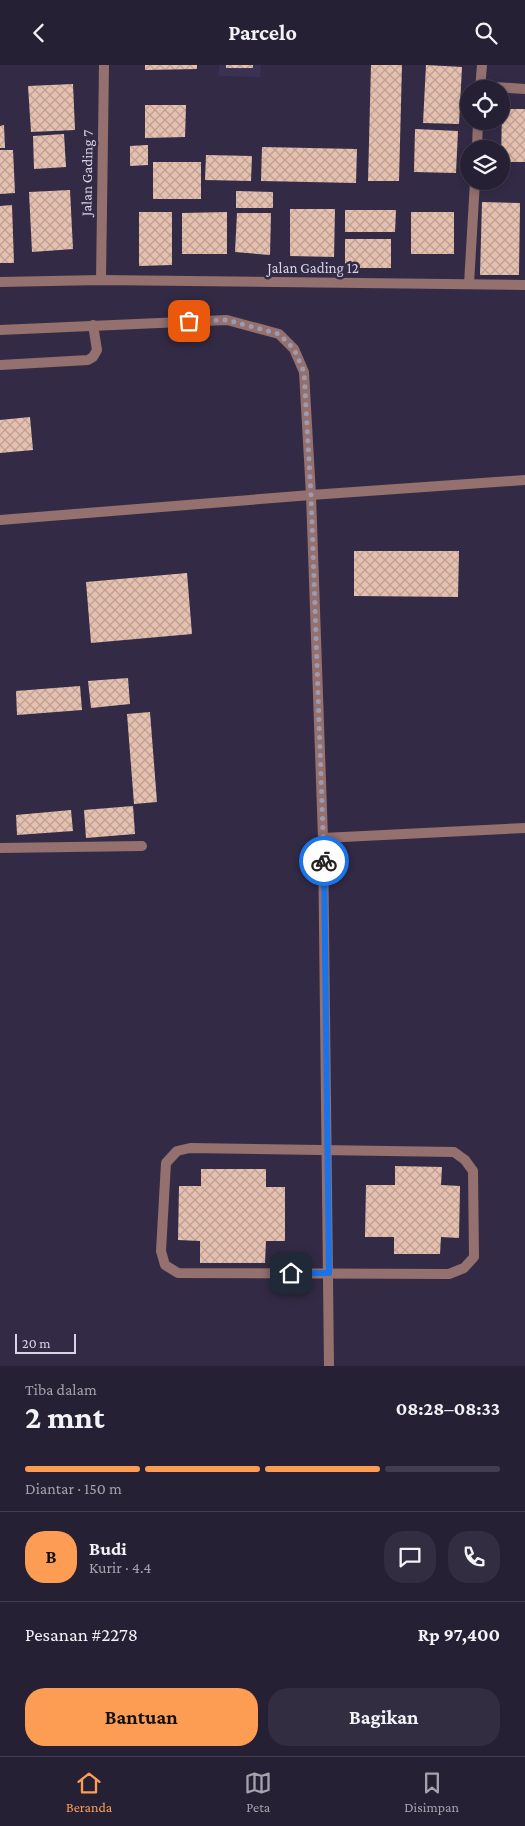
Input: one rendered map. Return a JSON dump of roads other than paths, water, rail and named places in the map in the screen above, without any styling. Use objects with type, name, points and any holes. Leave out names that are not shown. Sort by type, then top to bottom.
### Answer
[{"type":"street","name":"Jalan Gading 7","points":[[101,281],[104,65]]},
{"type":"street","points":[[481,80],[482,65]]},
{"type":"street","points":[[510,88],[525,89]]},
{"type":"street","points":[[469,284],[474,190]]},
{"type":"street","name":"Jalan Gading 12","points":[[0,282],[101,281],[525,285]]},
{"type":"street","points":[[0,330],[227,320],[279,334],[294,349],[304,372],[311,495],[323,838],[329,1366]]},
{"type":"street","points":[[0,365],[88,360],[93,357],[96,351],[93,325]]},
{"type":"street","points":[[0,521],[311,495],[525,480]]},
{"type":"street","points":[[323,838],[525,828]]},
{"type":"street","points":[[0,848],[142,846]]},
{"type":"street","points":[[190,1148],[327,1149],[454,1152],[465,1160],[473,1171],[474,1257],[464,1268],[449,1274],[178,1273],[165,1265],[161,1251],[166,1163],[177,1151],[190,1148]]}]
